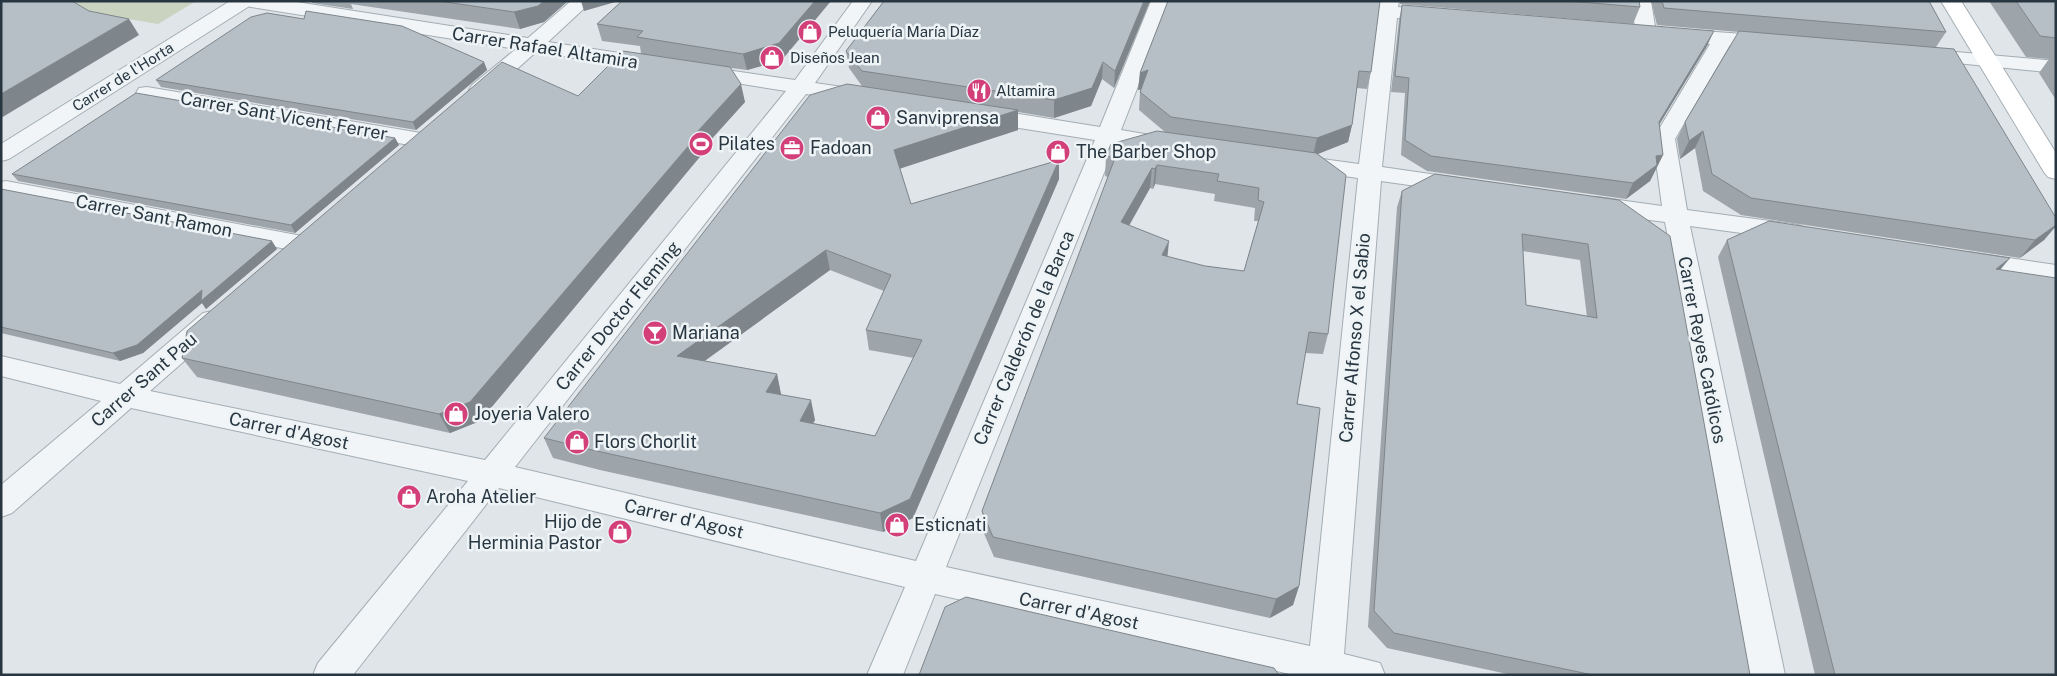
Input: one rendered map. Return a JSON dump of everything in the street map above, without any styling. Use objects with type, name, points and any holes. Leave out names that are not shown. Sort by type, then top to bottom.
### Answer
[{"type":"main road","points":[[1951,1],[2056,172]]},
{"type":"street","name":"Carrer de l'Horta","points":[[1,154],[244,1]]},
{"type":"street","name":"Carrer Rafael Altamira","points":[[252,1],[887,100]]},
{"type":"street","points":[[465,103],[583,1]]},
{"type":"street","name":"Carrer Doctor Fleming","points":[[332,675],[801,87],[863,1]]},
{"type":"street","name":"Carrer Calderón de la Barca","points":[[885,675],[1108,135],[1161,1]]},
{"type":"street","points":[[1269,1],[1388,7],[1457,18]]},
{"type":"street","points":[[1640,1],[1636,32],[1791,44]]},
{"type":"street","name":"Carrer Alfonso X el Sabio","points":[[1325,670],[1370,173],[1388,7]]},
{"type":"street","name":"Carrer Reyes Católicos","points":[[1724,38],[1664,139],[1676,216],[1767,675]]},
{"type":"street","points":[[1905,54],[2056,67]]},
{"type":"street","name":"Carrer Sant Vicent Ferrer","points":[[147,92],[428,134],[399,160]]},
{"type":"street","points":[[964,112],[1186,146]]},
{"type":"street","points":[[1282,160],[1478,188]]},
{"type":"street","name":"Carrer Sant Ramon","points":[[6,188],[310,238],[280,263]]},
{"type":"street","points":[[1577,202],[1715,220],[1812,236]]},
{"type":"street","points":[[1949,257],[2056,274]]},
{"type":"street","name":"Carrer Sant Pau","points":[[1,504],[228,307]]},
{"type":"street","name":"Carrer d'Agost","points":[[1,366],[125,396],[492,474],[1325,670],[1367,675]]},
{"type":"green space","points":[[60,1],[196,1],[158,24],[52,6]]},
{"type":"building","points":[[1,1],[72,1],[89,11],[129,19],[1,94]]},
{"type":"building","points":[[439,1],[544,1],[538,6],[514,12]]},
{"type":"building","points":[[622,1],[815,1],[779,43],[743,54],[637,37],[643,31],[597,24]]},
{"type":"building","points":[[884,1],[1144,1],[1115,71],[1103,62],[1092,88],[1054,100],[862,71],[846,51]]},
{"type":"building","points":[[1168,1],[1380,1],[1371,72],[1359,71],[1352,125],[1317,138],[1171,117],[1140,92],[1148,70],[1140,73]]},
{"type":"building","points":[[1568,1],[1639,1],[1640,7]]},
{"type":"building","points":[[1662,1],[1929,1],[1946,32],[1664,8]]},
{"type":"building","points":[[2016,1],[2056,1],[2056,38],[2040,36]]},
{"type":"building","points":[[1402,5],[1714,31],[1659,122],[1663,155],[1656,156],[1657,165],[1633,183],[1431,156],[1405,140],[1409,78],[1395,76]]},
{"type":"building","points":[[306,11],[402,26],[484,62],[413,122],[156,80],[251,17],[267,13],[304,19]]},
{"type":"building","points":[[1739,31],[1954,49],[2056,218],[2056,225],[2035,240],[1751,198],[1712,174],[1703,131],[1689,141],[1685,122]]},
{"type":"building","points":[[623,51],[730,67],[741,84],[698,131],[703,129],[470,402],[439,414],[182,358],[187,331],[502,62],[578,96]]},
{"type":"building","points":[[847,84],[1018,110],[894,150],[911,204],[1059,160],[910,499],[880,513],[544,438],[810,95]],"holes":[[[826,250],[891,275],[866,330],[922,340],[875,436],[800,421],[811,400],[766,392],[777,374],[677,356]]]},
{"type":"building","points":[[136,93],[395,138],[291,225],[12,174]]},
{"type":"building","points":[[1157,131],[1316,153],[1346,175],[1328,334],[1309,332],[1297,404],[1320,408],[1299,586],[1276,599],[993,537],[982,511],[1115,158],[1106,156],[1111,144]],"holes":[[[1157,165],[1219,174],[1217,181],[1259,188],[1258,200],[1264,202],[1244,271],[1205,266],[1162,255],[1169,241],[1121,222],[1152,168],[1155,169]]]},
{"type":"building","points":[[1435,174],[1619,200],[1670,236],[1750,675],[1593,675],[1394,633],[1374,611],[1402,191]],"holes":[[[1522,234],[1588,244],[1597,318],[1526,305]]]},
{"type":"building","points":[[1,189],[272,241],[201,301],[202,290],[137,345],[113,353],[1,327]]},
{"type":"building","points":[[1769,221],[2010,258],[1996,269],[2056,278],[2056,675],[1835,675],[1727,240]]},
{"type":"building","points":[[966,597],[1274,668],[1279,675],[919,675],[945,607]]},
{"type":"place","name":"Peluquería María Díaz","points":[[810,32]]},
{"type":"place","name":"Diseños Jean","points":[[772,58]]},
{"type":"place","name":"Altamira","points":[[979,91]]},
{"type":"place","name":"Sanviprensa","points":[[878,118]]},
{"type":"place","name":"Pilates","points":[[701,144]]},
{"type":"place","name":"Fadoan","points":[[792,148]]},
{"type":"place","name":"The Barber Shop","points":[[1058,152]]},
{"type":"place","name":"Mariana","points":[[655,333]]},
{"type":"place","name":"Joyeria Valero","points":[[456,414]]},
{"type":"place","name":"Flors Chorlit","points":[[577,442]]},
{"type":"place","name":"Aroha Atelier","points":[[409,497]]},
{"type":"place","name":"Esticnati","points":[[897,525]]},
{"type":"place","name":"Hijo de Herminia Pastor","points":[[620,532]]}]
